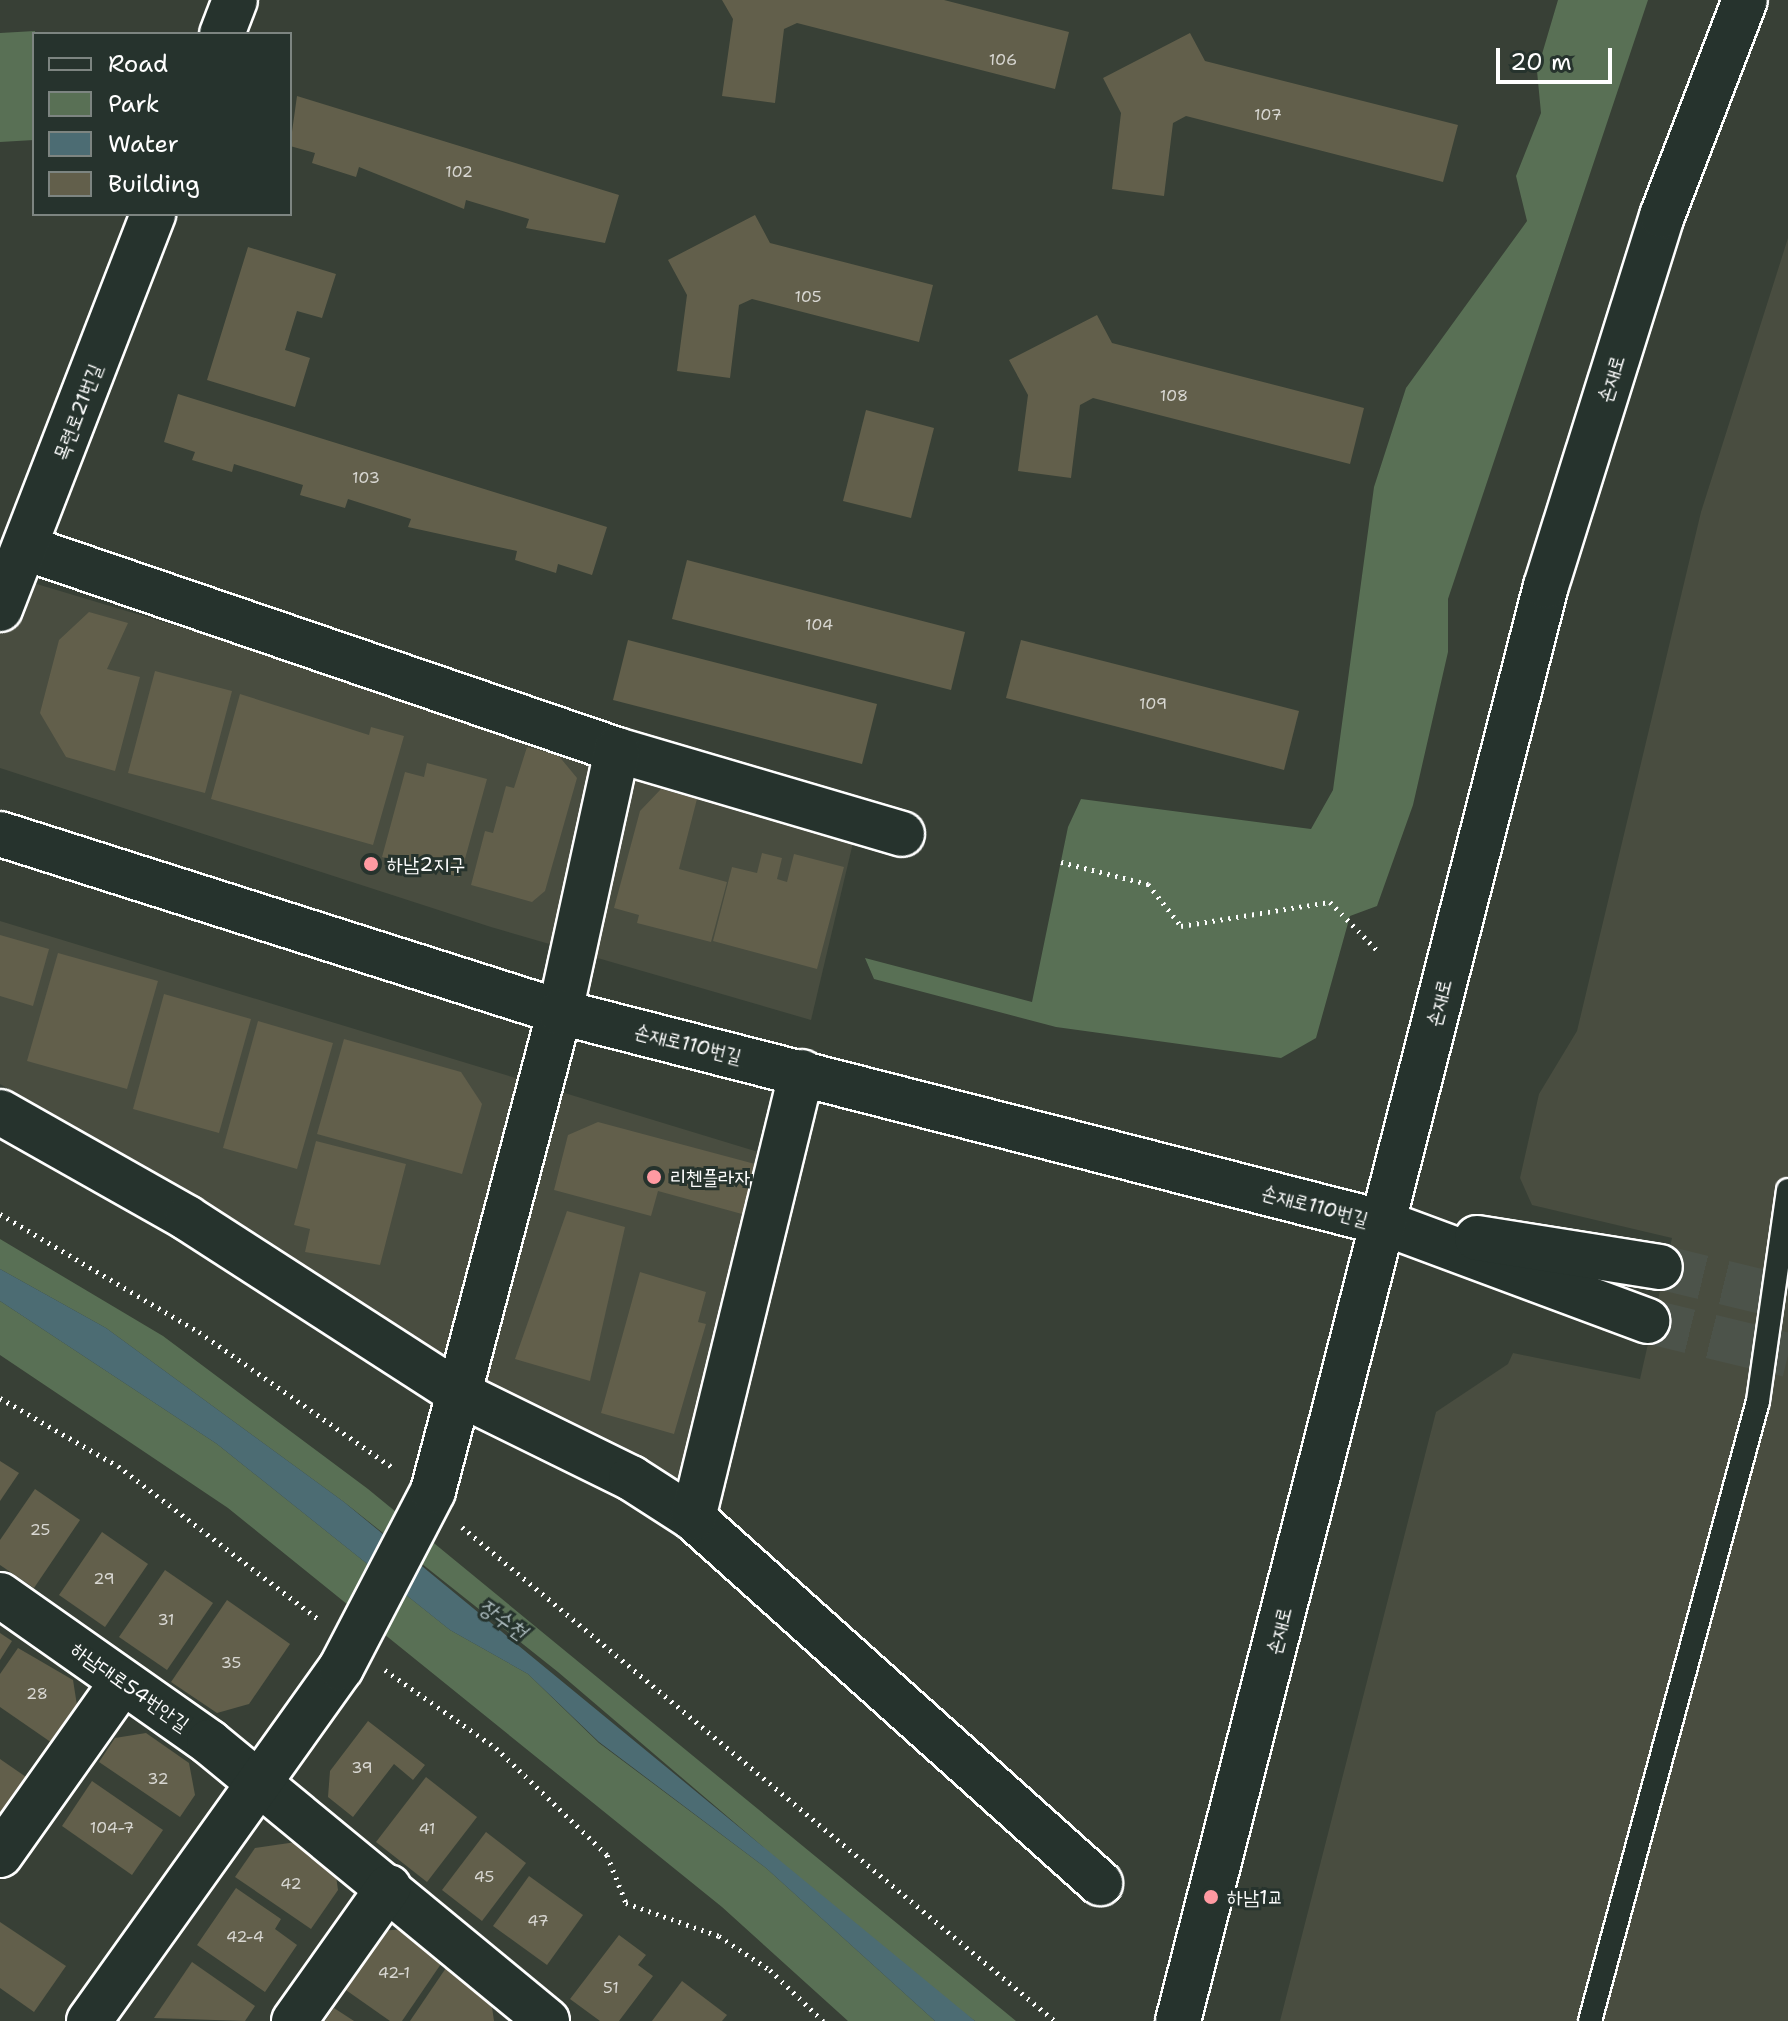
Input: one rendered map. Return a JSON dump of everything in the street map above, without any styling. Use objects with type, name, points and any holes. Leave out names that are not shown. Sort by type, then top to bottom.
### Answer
[{"type":"street","points":[[223,32],[235,0]]},
{"type":"street","name":"손재로","points":[[1178,2021],[1546,586],[1662,216],[1745,0]]},
{"type":"street","name":"목련로21번길","points":[[0,609],[152,216]]},
{"type":"street","points":[[26,548],[617,750],[902,834]]},
{"type":"street","points":[[89,2021],[341,1668],[426,1506],[460,1394],[560,1012],[617,750]]},
{"type":"street","name":"손재로110번길","points":[[0,834],[560,1012],[1384,1223]]},
{"type":"street","points":[[693,1518],[802,1072]]},
{"type":"street","points":[[0,1112],[176,1211],[460,1394],[631,1478],[693,1518],[1100,1883]]},
{"type":"street","points":[[1384,1223],[1660,1267]]},
{"type":"street","points":[[1384,1223],[1647,1321]]},
{"type":"street","name":"하남대로54번안길","points":[[0,1595],[259,1782],[389,1887],[536,2017]]},
{"type":"street","points":[[0,1855],[122,1683]]},
{"type":"street","points":[[294,2021],[389,1887]]},
{"type":"lane","points":[[1590,2021],[1758,1401],[1788,1190]]},
{"type":"path","points":[[1061,862],[1148,884],[1181,926],[1330,902],[1376,949]]},
{"type":"path","points":[[0,1214],[199,1332],[345,1440],[426,1506],[466,1531],[1055,2021]]},
{"type":"path","points":[[0,1398],[118,1466],[318,1619]]},
{"type":"path","points":[[384,1670],[496,1748],[607,1855],[626,1903],[719,1936],[770,1970],[823,2021]]},
{"type":"shaded area","points":[[1788,238],[1788,2021],[1280,2021],[1436,1412],[1508,1364],[1513,1353],[1640,1379],[1672,1238],[1532,1205],[1520,1178],[1539,1094],[1577,1031],[1701,512]]},
{"type":"shaded area","points":[[0,573],[856,830],[811,1020],[491,927],[0,768]]},
{"type":"shaded area","points":[[0,921],[765,1154],[679,1479],[453,1363],[255,1232],[0,1084]]},
{"type":"green space","points":[[1558,0],[1648,0],[1448,599],[1448,652],[1413,805],[1377,906],[1350,916],[1316,1038],[1281,1058],[1056,1027],[874,979],[865,958],[1032,1002],[1068,827],[1081,799],[1311,829],[1333,790],[1374,487],[1406,388],[1527,221],[1516,176],[1541,113],[1537,71]]},
{"type":"green space","points":[[35,31],[32,32],[32,140],[0,142],[0,33]]},
{"type":"green space","points":[[0,1239],[163,1336],[368,1489],[1016,2021],[975,2021],[920,1981],[558,1672],[344,1502],[106,1328],[0,1269]]},
{"type":"green space","points":[[0,1301],[217,1444],[450,1630],[528,1674],[599,1743],[766,1868],[935,2021],[848,2021],[722,1907],[228,1508],[0,1355]]},
{"type":"water","points":[[0,1269],[106,1328],[344,1502],[975,2021],[935,2021],[766,1868],[599,1742],[528,1674],[450,1630],[217,1444],[0,1301]]},
{"type":"building","points":[[722,0],[944,0],[1069,32],[1055,89],[797,23],[784,29],[775,103],[722,96],[733,19]]},
{"type":"building","points":[[1190,33],[1205,61],[1458,125],[1443,182],[1186,116],[1173,123],[1164,196],[1112,189],[1121,113],[1103,78]]},
{"type":"building","points":[[297,96],[619,195],[605,243],[526,228],[529,219],[466,200],[464,209],[359,167],[356,177],[312,163],[315,153],[292,147]]},
{"type":"building","points":[[755,215],[770,243],[933,285],[919,342],[752,299],[739,305],[730,378],[677,371],[687,295],[668,260]]},
{"type":"building","points":[[248,247],[336,274],[322,318],[297,311],[285,350],[310,358],[295,407],[207,380]]},
{"type":"building","points":[[1097,315],[1112,343],[1364,408],[1350,464],[1093,398],[1080,405],[1071,478],[1018,471],[1028,395],[1009,360]]},
{"type":"building","points":[[178,394],[607,527],[592,575],[558,564],[556,573],[515,560],[517,551],[408,527],[411,519],[348,499],[345,508],[300,495],[303,485],[234,464],[232,472],[192,460],[195,452],[164,442]]},
{"type":"building","points":[[866,410],[934,428],[911,518],[843,501]]},
{"type":"building","points":[[687,560],[965,632],[951,690],[672,619]]},
{"type":"building","points":[[89,612],[128,623],[107,669],[140,677],[115,771],[66,757],[40,713],[59,640]]},
{"type":"building","points":[[628,640],[877,704],[862,764],[613,700]]},
{"type":"building","points":[[1021,640],[1299,711],[1284,770],[1006,698]]},
{"type":"building","points":[[155,671],[232,691],[205,793],[128,773]]},
{"type":"building","points":[[240,694],[369,735],[371,727],[404,736],[373,845],[211,799]]},
{"type":"building","points":[[527,747],[558,755],[577,778],[545,891],[532,902],[471,885],[485,831],[493,833],[506,786],[514,788]]},
{"type":"building","points":[[427,763],[487,779],[460,877],[382,857],[405,772],[424,777]]},
{"type":"building","points":[[661,789],[697,799],[679,869],[727,882],[711,942],[637,923],[639,915],[614,908],[640,811]]},
{"type":"building","points":[[762,853],[782,858],[777,879],[787,882],[794,854],[844,867],[817,969],[713,941],[732,867],[757,873]]},
{"type":"building","points":[[0,935],[49,949],[33,1006],[0,996]]},
{"type":"building","points":[[58,953],[158,981],[127,1089],[27,1061]]},
{"type":"building","points":[[164,994],[251,1019],[219,1133],[133,1109]]},
{"type":"building","points":[[258,1021],[333,1043],[297,1169],[223,1148]]},
{"type":"building","points":[[344,1039],[461,1072],[482,1104],[462,1174],[317,1134]]},
{"type":"building","name":"리첸플라자","points":[[598,1122],[755,1164],[742,1214],[658,1191],[651,1216],[554,1190],[568,1135]]},
{"type":"building","points":[[316,1141],[406,1164],[380,1265],[305,1252],[310,1229],[294,1225]]},
{"type":"building","points":[[567,1211],[625,1227],[590,1381],[515,1359]]},
{"type":"building","points":[[640,1272],[706,1292],[698,1322],[706,1324],[674,1434],[601,1413]]},
{"type":"building","points":[[0,1461],[19,1473],[0,1501]]},
{"type":"building","points":[[35,1489],[80,1520],[34,1588],[0,1565],[0,1540]]},
{"type":"building","points":[[102,1532],[148,1564],[105,1627],[59,1595]]},
{"type":"building","points":[[165,1570],[213,1603],[167,1670],[119,1637]]},
{"type":"building","points":[[227,1600],[290,1644],[249,1704],[217,1713],[171,1682]]},
{"type":"building","points":[[0,1633],[12,1641],[0,1660]]},
{"type":"building","points":[[18,1648],[73,1680],[78,1712],[55,1745],[0,1707],[0,1674]]},
{"type":"building","points":[[368,1721],[425,1765],[413,1780],[394,1764],[353,1817],[328,1797],[330,1771]]},
{"type":"building","points":[[146,1733],[189,1763],[195,1795],[180,1817],[99,1762],[115,1738]]},
{"type":"building","points":[[0,1759],[29,1779],[3,1817],[0,1815]]},
{"type":"building","points":[[426,1777],[477,1817],[427,1882],[376,1842]]},
{"type":"building","points":[[92,1781],[163,1830],[132,1875],[62,1826]]},
{"type":"building","points":[[486,1832],[526,1863],[482,1921],[442,1890]]},
{"type":"building","points":[[296,1842],[335,1869],[338,1890],[311,1929],[235,1877],[255,1848]]},
{"type":"building","points":[[529,1876],[583,1915],[547,1965],[493,1926]]},
{"type":"building","points":[[236,1888],[281,1919],[275,1929],[297,1945],[265,1992],[197,1945]]},
{"type":"building","points":[[0,1922],[66,1966],[34,2012],[0,1988]]},
{"type":"building","points":[[402,1929],[445,1958],[402,2021],[390,2021],[343,1988],[382,1931]]},
{"type":"building","points":[[619,1935],[646,1955],[638,1965],[653,1976],[619,2021],[600,2021],[570,1999]]},
{"type":"building","points":[[192,1962],[255,2006],[245,2021],[154,2018]]},
{"type":"building","points":[[448,1965],[490,1993],[494,2021],[410,2021]]},
{"type":"building","points":[[682,1981],[727,2015],[722,2021],[652,2021]]},
{"type":"building","points":[[334,2008],[354,2021],[325,2021]]},
{"type":"tunnel","points":[[1660,1267],[1788,1298]]},
{"type":"tunnel","points":[[1647,1321],[1788,1355]]},
{"type":"place","name":"하남2지구","points":[[371,864]]},
{"type":"place","name":"리첸플라자","points":[[654,1177]]},
{"type":"place","name":"하남1교","points":[[1211,1897]]},
{"type":"water label","name":"장수천","points":[[503,1619]]}]
